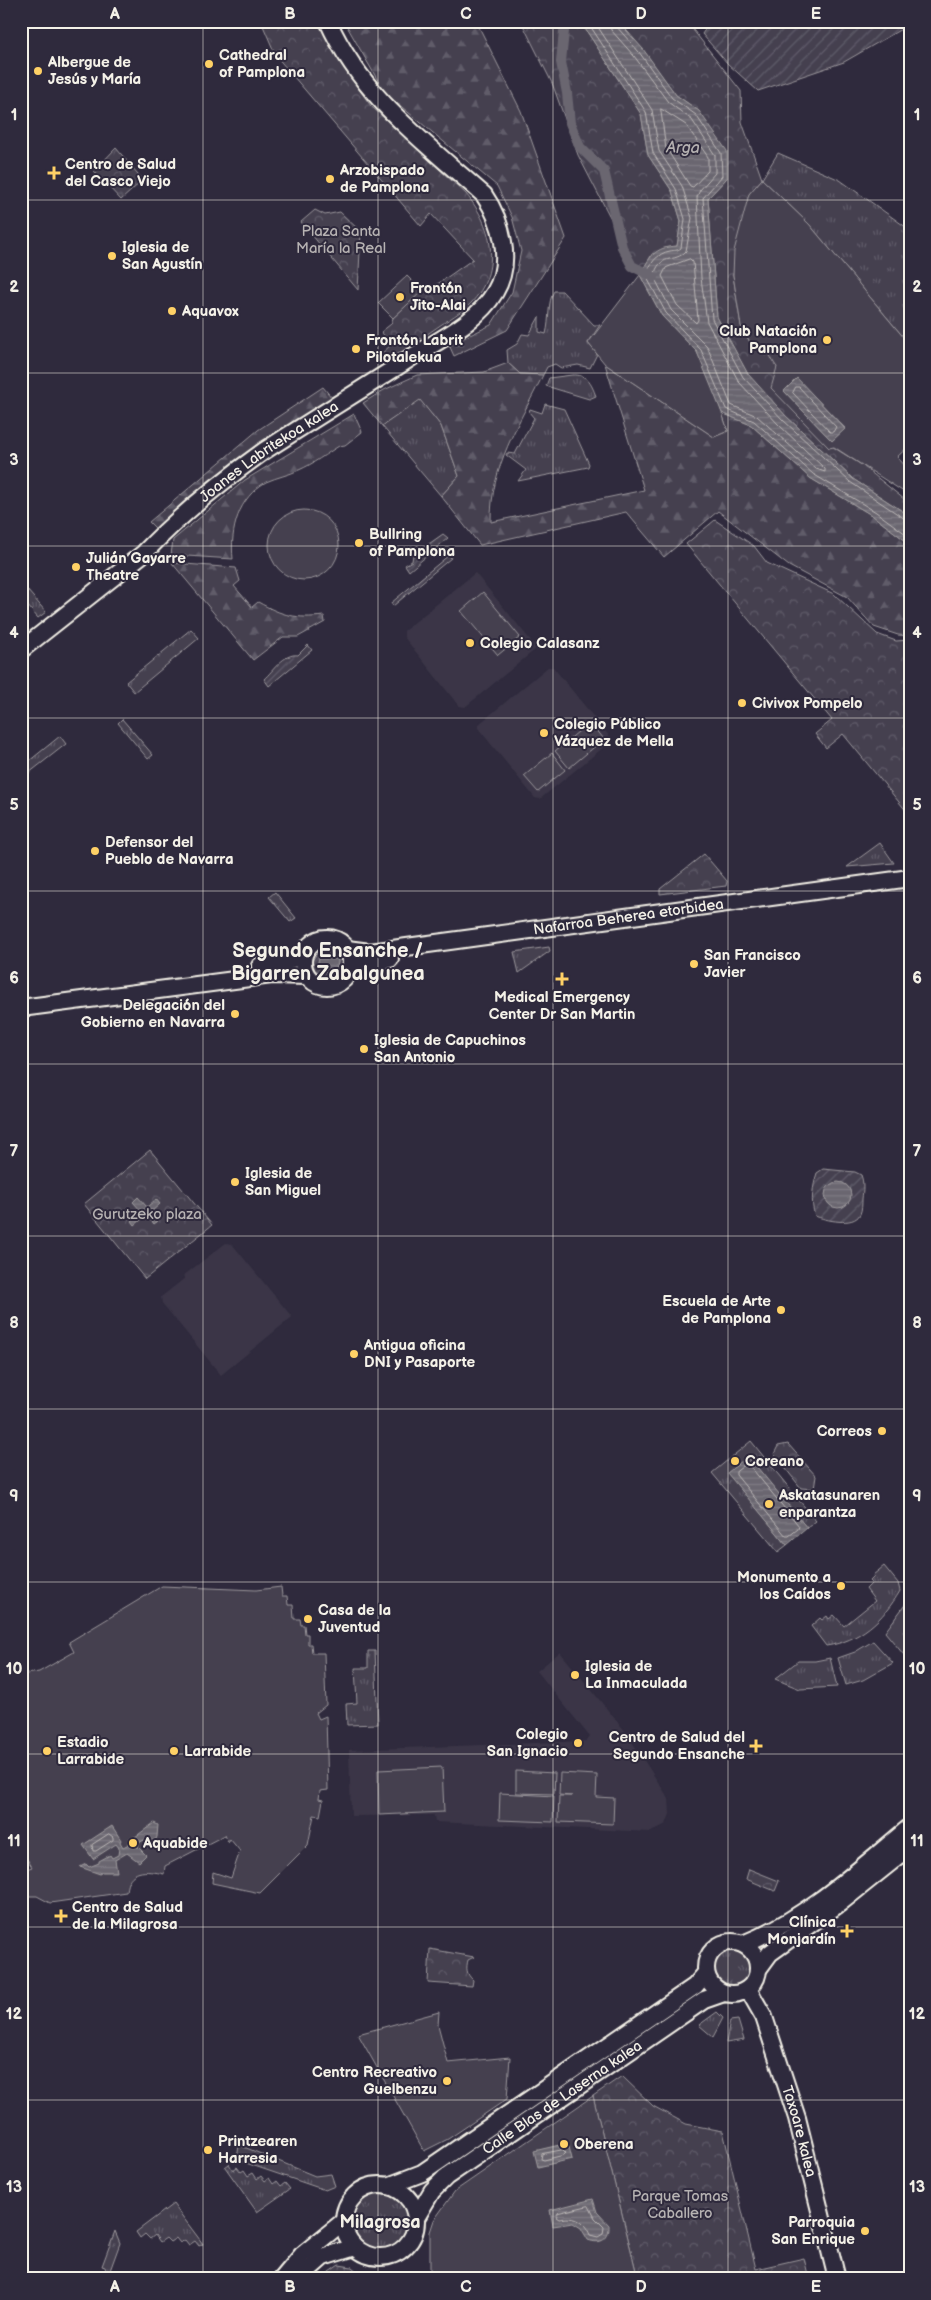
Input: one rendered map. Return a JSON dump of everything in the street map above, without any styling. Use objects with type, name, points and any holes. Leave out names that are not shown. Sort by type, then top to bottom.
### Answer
[{"type":"main road","name":"Joanes Labritekoa kalea","points":[[21,650],[144,553],[158,538],[233,473],[264,451],[468,322],[496,291],[503,268],[504,246],[494,209],[484,195],[389,112],[357,74],[341,50],[328,21]]},
{"type":"main road","name":"Nafarroa Beherea etorbidea","points":[[347,949],[370,952],[910,878]]},
{"type":"main road","name":"Nafarroa Beherea etorbidea","points":[[351,968],[379,960],[910,888]]},
{"type":"main road","points":[[326,938],[334,939],[347,949],[350,955],[351,968],[345,979],[330,987],[315,984],[306,976],[302,962],[303,955],[312,943],[326,938]]},
{"type":"main road","points":[[21,1000],[282,963],[303,955]]},
{"type":"main road","points":[[21,1008],[272,975],[306,976]]},
{"type":"main road","points":[[743,1944],[782,1927],[848,1878],[910,1826]]},
{"type":"main road","points":[[759,1968],[754,1953],[743,1944],[732,1942],[716,1948],[708,1958],[706,1973],[716,1989],[724,1994],[732,1995],[748,1989],[754,1983],[759,1968],[770,1953],[840,1902],[910,1847]]},
{"type":"main road","name":"Calle Blas de Laserna kalea","points":[[388,2186],[422,2172],[694,1986],[706,1973]]},
{"type":"main road","name":"Taxoare kalea","points":[[748,1989],[764,2017],[797,2118],[836,2279]]},
{"type":"main road","name":"Calle Blas de Laserna kalea","points":[[416,2218],[432,2191],[446,2178],[704,2000],[724,1994]]},
{"type":"main road","points":[[375,2186],[388,2186],[398,2190],[407,2197],[414,2207],[416,2218],[412,2238],[405,2248],[394,2254],[382,2257],[370,2256],[355,2247],[349,2239],[344,2221],[346,2211],[356,2194],[375,2186]]},
{"type":"main road","points":[[282,2279],[302,2255],[344,2221]]},
{"type":"main road","points":[[298,2279],[323,2257],[355,2247]]},
{"type":"shaded area","name":"Colegio Calasanz","points":[[475,573],[537,648],[465,707],[459,706],[404,637],[404,631]]},
{"type":"shaded area","name":"Colegio Público Vázquez de Mella","points":[[548,667],[553,667],[610,737],[610,742],[540,799],[535,798],[478,728],[478,725]]},
{"type":"shaded area","points":[[226,1243],[232,1244],[292,1317],[221,1375],[162,1303],[161,1297],[185,1278],[183,1276]]},
{"type":"shaded area","name":"Colegio San Ignacio","points":[[560,1652],[625,1731],[669,1799],[670,1814],[666,1824],[651,1832],[435,1822],[434,1815],[351,1816],[349,1750],[587,1741],[590,1737],[537,1671]]},
{"type":"green space","points":[[261,21],[322,21],[341,64],[371,106],[466,194],[476,207],[483,221],[488,236],[490,265],[486,280],[478,294],[467,307],[385,363],[379,356],[392,344],[381,332],[422,291],[439,283],[473,259],[431,214],[421,226],[276,56]]},
{"type":"green space","points":[[344,21],[476,21],[521,111],[566,238],[507,330],[454,356],[449,345],[491,325],[512,292],[521,251],[512,217],[497,186],[385,93]]},
{"type":"green space","points":[[521,21],[580,21],[641,114],[648,155],[672,191],[681,221],[677,246],[652,254],[640,275],[578,155],[552,83]]},
{"type":"green space","points":[[618,21],[686,21],[741,91],[742,122],[762,179],[749,194],[733,275],[741,326],[754,349],[764,348],[770,353],[772,360],[833,447],[863,466],[910,504],[910,516],[853,479],[786,416],[748,375],[717,317],[708,198],[727,178],[699,111],[676,95],[643,50]]},
{"type":"green space","points":[[711,21],[910,21],[910,24],[844,62],[758,91],[728,64],[702,34]]},
{"type":"green space","points":[[116,148],[143,180],[121,200],[94,171]]},
{"type":"green space","points":[[778,153],[840,180],[910,230],[910,345],[809,224],[762,179]]},
{"type":"green space","name":"Club Natación Pamplona","points":[[762,179],[809,224],[910,345],[910,445],[897,457],[910,471],[910,496],[834,447],[829,448],[771,388],[777,367],[764,348],[754,349],[741,326],[733,275],[734,251],[749,194]],"holes":[[[797,379],[845,428],[832,441],[784,391]]]},
{"type":"green space","name":"Plaza Santa María la Real","points":[[315,210],[325,215],[340,212],[361,232],[358,290],[301,222]]},
{"type":"green space","name":"Club Natación Pamplona","points":[[640,275],[662,316],[697,352],[715,392],[728,431],[714,437],[605,364],[588,343]]},
{"type":"green space","name":"Frontón Jito-Alai","points":[[407,276],[422,291],[393,318],[378,303]]},
{"type":"green space","points":[[554,291],[562,291],[594,325],[600,325],[588,343],[597,354],[590,368],[578,365],[561,368],[555,364],[547,367],[543,375],[520,374],[508,363],[507,350],[517,344],[522,334],[529,335],[539,317],[539,332],[546,334],[550,301]]},
{"type":"green space","points":[[508,363],[520,374],[543,375],[501,464],[495,483],[491,522],[644,490],[605,364],[714,437],[728,431],[722,413],[751,425],[810,478],[873,516],[910,544],[910,636],[898,635],[874,627],[847,597],[789,566],[718,511],[664,557],[626,512],[480,545],[441,496],[459,476],[441,426],[420,400],[382,426],[363,403],[384,390],[417,375],[484,372]]},
{"type":"green space","points":[[572,375],[581,376],[588,380],[596,396],[589,399],[546,386],[549,378]]},
{"type":"green space","points":[[323,387],[332,398],[256,448],[157,530],[149,522],[258,430]]},
{"type":"green space","points":[[420,399],[441,426],[459,476],[441,496],[382,426]]},
{"type":"green space","points":[[545,404],[564,409],[589,464],[588,467],[518,481],[526,470],[506,455],[507,453],[515,454],[534,418],[529,412],[530,409],[542,413]]},
{"type":"green space","points":[[354,414],[362,432],[345,445],[339,446],[304,468],[266,482],[249,497],[242,506],[235,526],[232,548],[233,559],[171,555],[173,540],[245,480]]},
{"type":"green space","points":[[304,510],[317,513],[329,520],[336,532],[339,545],[336,558],[329,570],[317,577],[304,580],[291,577],[279,570],[272,558],[269,545],[272,532],[279,520],[291,513]]},
{"type":"green space","points":[[715,520],[754,546],[767,563],[834,594],[877,634],[896,641],[910,640],[908,813],[843,734],[826,748],[815,734],[832,720],[686,544]]},
{"type":"green space","points":[[443,534],[448,538],[409,571],[405,565],[412,561],[413,555]]},
{"type":"green space","points":[[449,555],[451,558],[393,606],[391,603]]},
{"type":"green space","points":[[172,563],[236,568],[240,581],[234,586],[252,607],[258,602],[275,611],[297,617],[324,616],[325,622],[298,637],[283,637],[253,660]]},
{"type":"green space","points":[[21,583],[46,612],[38,618],[21,598]]},
{"type":"green space","points":[[483,592],[520,637],[498,655],[461,611]]},
{"type":"green space","points":[[191,629],[199,638],[134,692],[126,682]]},
{"type":"green space","points":[[308,645],[312,650],[269,686],[264,679],[275,667],[284,659],[298,655]]},
{"type":"green space","points":[[122,719],[153,755],[148,759],[118,723]]},
{"type":"green space","points":[[590,722],[604,739],[569,768],[555,751]]},
{"type":"green space","points":[[60,736],[66,744],[29,773],[23,766]]},
{"type":"green space","points":[[552,753],[565,770],[538,792],[524,776]]},
{"type":"green space","points":[[880,843],[894,863],[847,867]]},
{"type":"green space","points":[[704,854],[727,881],[726,886],[660,894],[660,889]]},
{"type":"green space","points":[[275,892],[296,918],[290,922],[269,897]]},
{"type":"green space","points":[[328,947],[337,950],[342,963],[339,971],[327,977],[315,970],[312,961],[319,950]]},
{"type":"green space","points":[[549,947],[550,951],[519,973],[514,952]]},
{"type":"green space","name":"Gurutzeko plaza","points":[[150,1150],[212,1225],[145,1279],[84,1204]]},
{"type":"green space","points":[[823,1169],[855,1172],[861,1175],[863,1181],[862,1206],[857,1218],[839,1221],[815,1216],[812,1200],[813,1189],[817,1173]]},
{"type":"green space","points":[[751,1441],[816,1521],[807,1528],[747,1457],[728,1473],[787,1545],[778,1552],[712,1473]]},
{"type":"green space","points":[[788,1444],[816,1476],[814,1489],[801,1488],[774,1454],[778,1446]]},
{"type":"green space","points":[[884,1566],[898,1583],[900,1591],[886,1611],[860,1634],[826,1646],[811,1626],[820,1618],[822,1620],[827,1616],[829,1619],[834,1615],[844,1626],[875,1601],[866,1589],[872,1583],[870,1581],[874,1577],[873,1575]]},
{"type":"green space","name":"Larrabide","points":[[162,1586],[256,1590],[281,1587],[282,1596],[287,1596],[288,1605],[293,1605],[294,1619],[300,1619],[301,1625],[304,1625],[305,1634],[308,1634],[308,1644],[311,1644],[312,1653],[324,1653],[326,1705],[316,1713],[319,1719],[326,1716],[328,1790],[320,1791],[319,1799],[323,1800],[320,1816],[314,1815],[308,1845],[260,1893],[212,1883],[213,1872],[231,1878],[240,1851],[230,1839],[228,1842],[225,1835],[165,1866],[164,1874],[145,1872],[134,1875],[127,1884],[126,1892],[50,1903],[37,1896],[21,1896],[21,1871],[32,1867],[21,1849],[21,1675],[39,1672],[74,1652],[69,1642]]},
{"type":"green space","points":[[907,1602],[910,1603],[910,1649],[904,1655],[885,1632]]},
{"type":"green space","points":[[873,1641],[893,1663],[863,1680],[846,1685],[838,1658],[855,1652]]},
{"type":"green space","points":[[368,1651],[375,1651],[378,1724],[347,1725],[346,1704],[357,1703],[355,1668],[368,1668]]},
{"type":"green space","points":[[830,1658],[837,1687],[800,1689],[775,1679],[798,1661],[815,1661]]},
{"type":"green space","points":[[442,1767],[444,1812],[379,1815],[378,1770]]},
{"type":"green space","points":[[516,1771],[555,1773],[554,1794],[516,1793]]},
{"type":"green space","points":[[560,1773],[597,1775],[596,1797],[614,1798],[613,1824],[558,1822],[559,1796],[572,1796],[559,1795]]},
{"type":"green space","points":[[500,1793],[554,1796],[553,1822],[499,1820]]},
{"type":"green space","points":[[749,1869],[779,1881],[775,1891],[746,1879]]},
{"type":"green space","points":[[733,1948],[746,1954],[752,1967],[746,1980],[733,1986],[720,1980],[714,1967],[720,1954]]},
{"type":"green space","points":[[430,1949],[474,1957],[468,1960],[467,1966],[467,1971],[473,1980],[472,1986],[428,1983]]},
{"type":"green space","name":"Centro Recreativo Guelbenzu","points":[[439,2012],[438,2025],[448,2063],[510,2057],[507,2099],[448,2139],[424,2151],[358,2034]]},
{"type":"green space","points":[[717,2012],[723,2018],[713,2037],[699,2025]]},
{"type":"green space","points":[[738,2020],[744,2040],[726,2043],[730,2021]]},
{"type":"green space","name":"Parque Tomas Caballero","points":[[622,2076],[653,2106],[686,2124],[723,2131],[756,2269],[804,2258],[809,2279],[638,2279],[593,2096]]},
{"type":"green space","name":"Oberena","points":[[593,2096],[638,2279],[430,2279],[430,2232],[434,2220],[455,2191]]},
{"type":"green space","points":[[239,2145],[315,2176],[331,2174],[335,2186],[325,2190],[237,2160]]},
{"type":"green space","points":[[229,2164],[233,2170],[237,2167],[241,2172],[244,2170],[248,2176],[253,2173],[257,2179],[261,2176],[265,2181],[269,2178],[273,2184],[277,2181],[281,2186],[285,2183],[290,2189],[257,2212],[225,2167]]},
{"type":"green space","points":[[374,2193],[386,2193],[401,2201],[409,2216],[409,2228],[401,2243],[386,2251],[374,2251],[359,2243],[351,2228],[351,2216],[359,2201]]},
{"type":"green space","points":[[173,2204],[203,2244],[199,2246],[195,2241],[189,2245],[185,2240],[180,2243],[176,2238],[170,2242],[166,2238],[160,2242],[155,2235],[150,2239],[145,2234],[140,2238],[136,2232]]},
{"type":"green space","points":[[115,2231],[120,2243],[108,2276],[105,2267],[102,2266]]},
{"type":"green space","points":[[339,2265],[352,2267],[366,2279],[323,2279]]},
{"type":"water","name":"Arga","points":[[580,21],[618,21],[643,49],[676,95],[699,111],[727,151],[727,178],[708,198],[717,317],[748,374],[786,416],[853,479],[910,516],[910,544],[873,516],[810,478],[751,425],[722,413],[697,352],[662,316],[640,275],[654,254],[663,248],[677,246],[681,221],[672,191],[648,155],[641,114]]},
{"type":"water","points":[[797,378],[845,429],[832,441],[784,391]]},
{"type":"water","points":[[328,952],[335,955],[338,962],[335,969],[328,972],[321,969],[318,962],[321,955]]},
{"type":"water","points":[[838,1182],[847,1186],[851,1195],[847,1204],[838,1208],[829,1204],[825,1195],[829,1186]]},
{"type":"water","points":[[138,1197],[147,1207],[156,1199],[160,1204],[151,1212],[158,1221],[154,1224],[147,1215],[135,1225],[132,1221],[142,1212],[133,1202]]},
{"type":"water","points":[[748,1456],[807,1528],[787,1545],[727,1473]]},
{"type":"water","points":[[154,1823],[158,1825],[157,1837],[153,1845],[144,1840],[139,1843],[138,1847],[146,1855],[139,1862],[127,1853],[115,1860],[117,1872],[101,1872],[100,1874],[80,1867],[86,1864],[89,1867],[110,1855],[112,1858],[118,1855],[119,1848],[116,1844],[93,1859],[83,1845],[112,1826],[123,1847],[129,1844],[130,1838],[135,1837]]},
{"type":"water","points":[[568,2143],[572,2159],[538,2167],[534,2151]]},
{"type":"water","points":[[593,2199],[597,2212],[609,2225],[608,2234],[604,2240],[597,2242],[588,2240],[581,2228],[573,2223],[553,2226],[550,2210]]},
{"type":"waterway","points":[[565,21],[561,62],[570,123],[580,147],[604,171],[622,247],[632,266],[654,277]]},
{"type":"place","name":"Cathedral of Pamplona","points":[[209,64]]},
{"type":"place","name":"Albergue de Jesús y María","points":[[38,71]]},
{"type":"place","name":"Centro de Salud del Casco Viejo","points":[[54,173]]},
{"type":"place","name":"Arzobispado de Pamplona","points":[[330,179]]},
{"type":"place","name":"Iglesia de San Agustín","points":[[112,256]]},
{"type":"place","name":"Frontón Jito-Alai","points":[[400,297]]},
{"type":"place","name":"Aquavox","points":[[172,311]]},
{"type":"place","name":"Club Natación Pamplona","points":[[827,340]]},
{"type":"place","name":"Frontón Labrit Pilotalekua","points":[[356,349]]},
{"type":"place","name":"Bullring of Pamplona","points":[[359,543]]},
{"type":"place","name":"Julián Gayarre Theatre","points":[[76,567]]},
{"type":"place","name":"Colegio Calasanz","points":[[470,643]]},
{"type":"place","name":"Civivox Pompelo","points":[[742,703]]},
{"type":"place","name":"Colegio Público Vázquez de Mella","points":[[544,733]]},
{"type":"place","name":"Defensor del Pueblo de Navarra","points":[[95,851]]},
{"type":"place","name":"San Francisco Javier","points":[[694,964]]},
{"type":"place","name":"Medical Emergency Center Dr San Martin","points":[[562,979]]},
{"type":"place","name":"Delegación del Gobierno en Navarra","points":[[235,1014]]},
{"type":"place","name":"Iglesia de Capuchinos San Antonio","points":[[364,1049]]},
{"type":"place","name":"Iglesia de San Miguel","points":[[235,1182]]},
{"type":"place","name":"Escuela de Arte de Pamplona","points":[[781,1310]]},
{"type":"place","name":"Antigua oficina DNI y Pasaporte","points":[[354,1354]]},
{"type":"place","name":"Correos","points":[[882,1431]]},
{"type":"place","name":"Coreano","points":[[735,1461]]},
{"type":"place","name":"Askatasunaren enparantza","points":[[769,1504]]},
{"type":"place","name":"Monumento a los Caídos","points":[[841,1586]]},
{"type":"place","name":"Casa de la Juventud","points":[[308,1619]]},
{"type":"place","name":"Iglesia de La Inmaculada","points":[[575,1675]]},
{"type":"place","name":"Colegio San Ignacio","points":[[578,1743]]},
{"type":"place","name":"Centro de Salud del Segundo Ensanche","points":[[756,1746]]},
{"type":"place","name":"Estadio Larrabide","points":[[47,1751]]},
{"type":"place","name":"Larrabide","points":[[174,1751]]},
{"type":"place","name":"Aquabide","points":[[133,1843]]},
{"type":"place","name":"Centro de Salud de la Milagrosa","points":[[61,1916]]},
{"type":"place","name":"Clínica Monjardín","points":[[847,1931]]},
{"type":"place","name":"Centro Recreativo Guelbenzu","points":[[447,2081]]},
{"type":"place","name":"Oberena","points":[[564,2144]]},
{"type":"place","name":"Printzearen Harresia","points":[[208,2150]]},
{"type":"place","name":"Parroquia San Enrique","points":[[865,2231]]},
{"type":"district","name":"Segundo Ensanche / Bigarren Zabalgunea","points":[[328,962]]},
{"type":"district","name":"Milagrosa","points":[[380,2222]]}]
